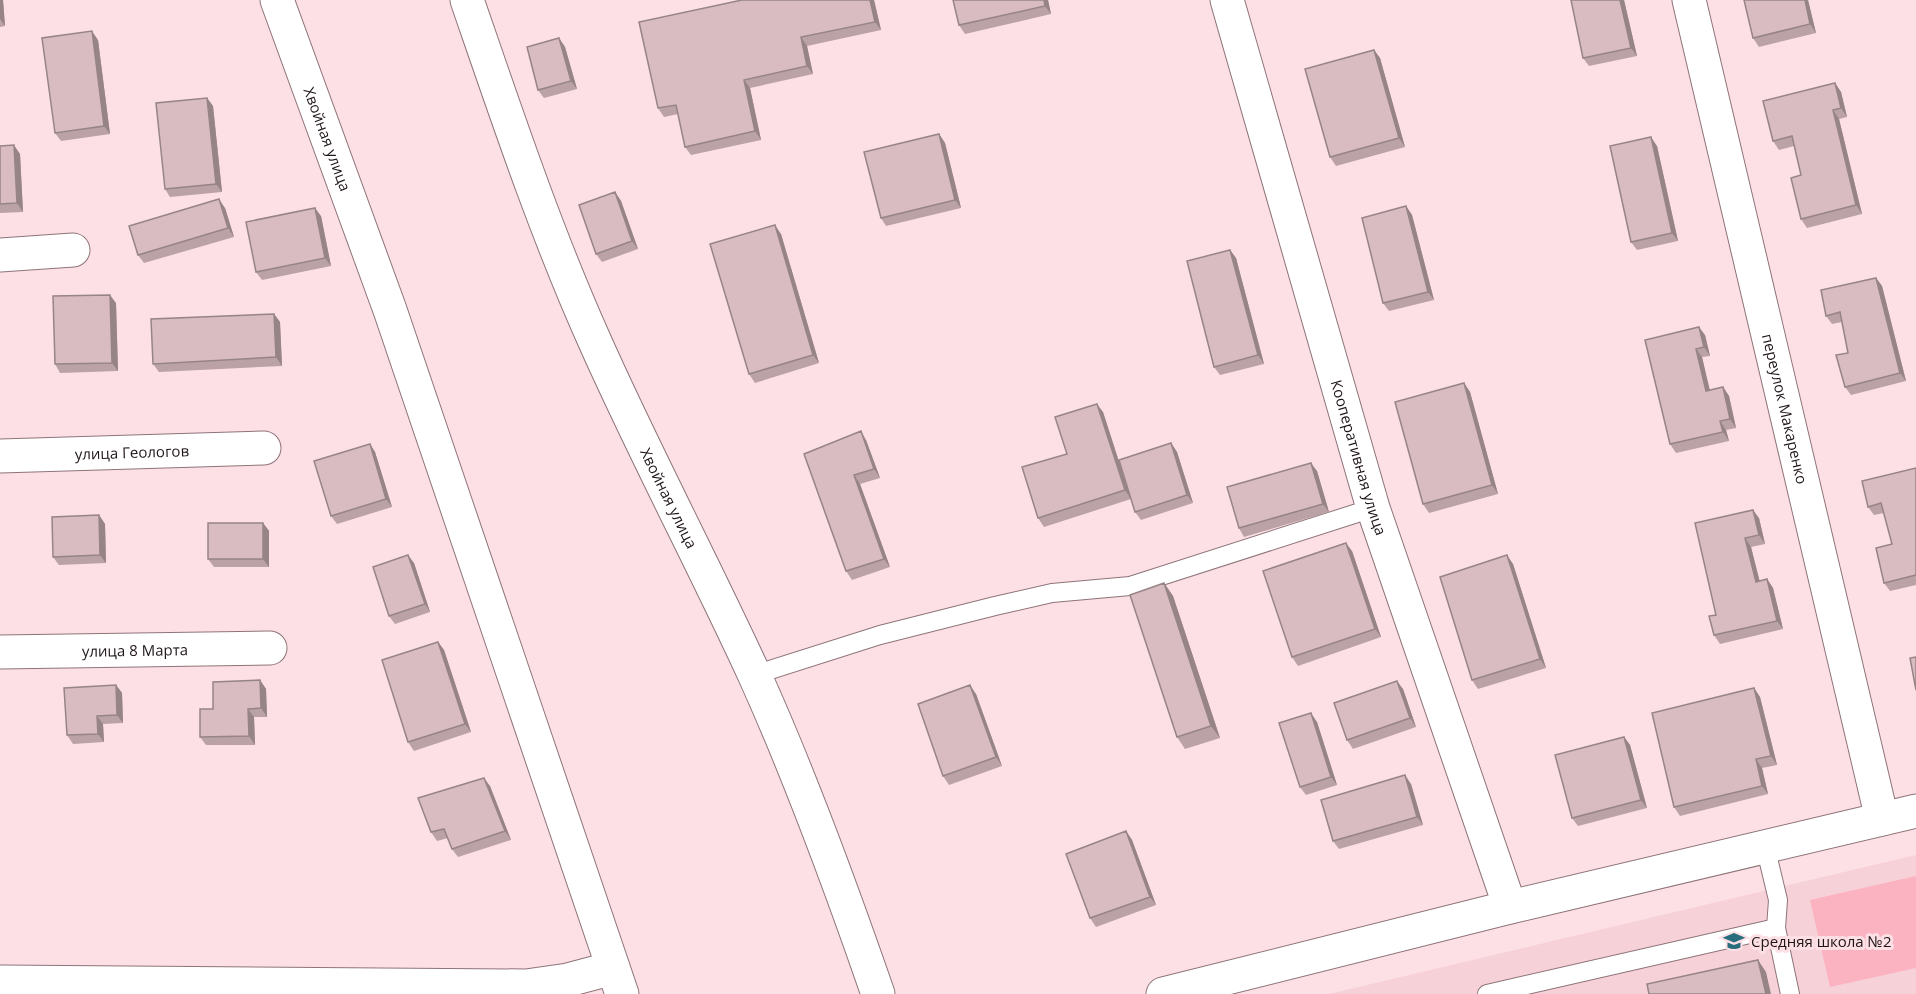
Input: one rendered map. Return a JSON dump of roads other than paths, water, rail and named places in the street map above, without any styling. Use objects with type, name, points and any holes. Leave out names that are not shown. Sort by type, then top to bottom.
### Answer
[{"type":"street","name":"Хвойная улица","points":[[277,0],[390,310],[617,981]]},
{"type":"street","name":"Хвойная улица","points":[[467,0],[555,247],[596,344],[781,736],[839,884],[878,994]]},
{"type":"street","name":"Кооперативная улица","points":[[1227,0],[1373,508],[1510,907]]},
{"type":"street","name":"переулок Макаренко","points":[[1689,0],[1882,819]]},
{"type":"street","points":[[0,255],[73,250]]},
{"type":"street","name":"улица Геологов","points":[[0,456],[264,448]]},
{"type":"street","name":"улица 8 Марта","points":[[0,652],[270,648]]},
{"type":"street","points":[[1163,994],[1510,907],[1916,811]]},
{"type":"street","points":[[0,982],[526,986],[568,980],[617,981]]},
{"type":"lane","points":[[754,675],[880,635],[995,606],[1052,593],[1130,586],[1373,508]]},
{"type":"lane","points":[[1765,846],[1778,900],[1776,928],[1790,994]]},
{"type":"lane","points":[[1487,994],[1776,928]]},
{"type":"place","name":"Средняя школа №2","points":[[1734,941]]}]
